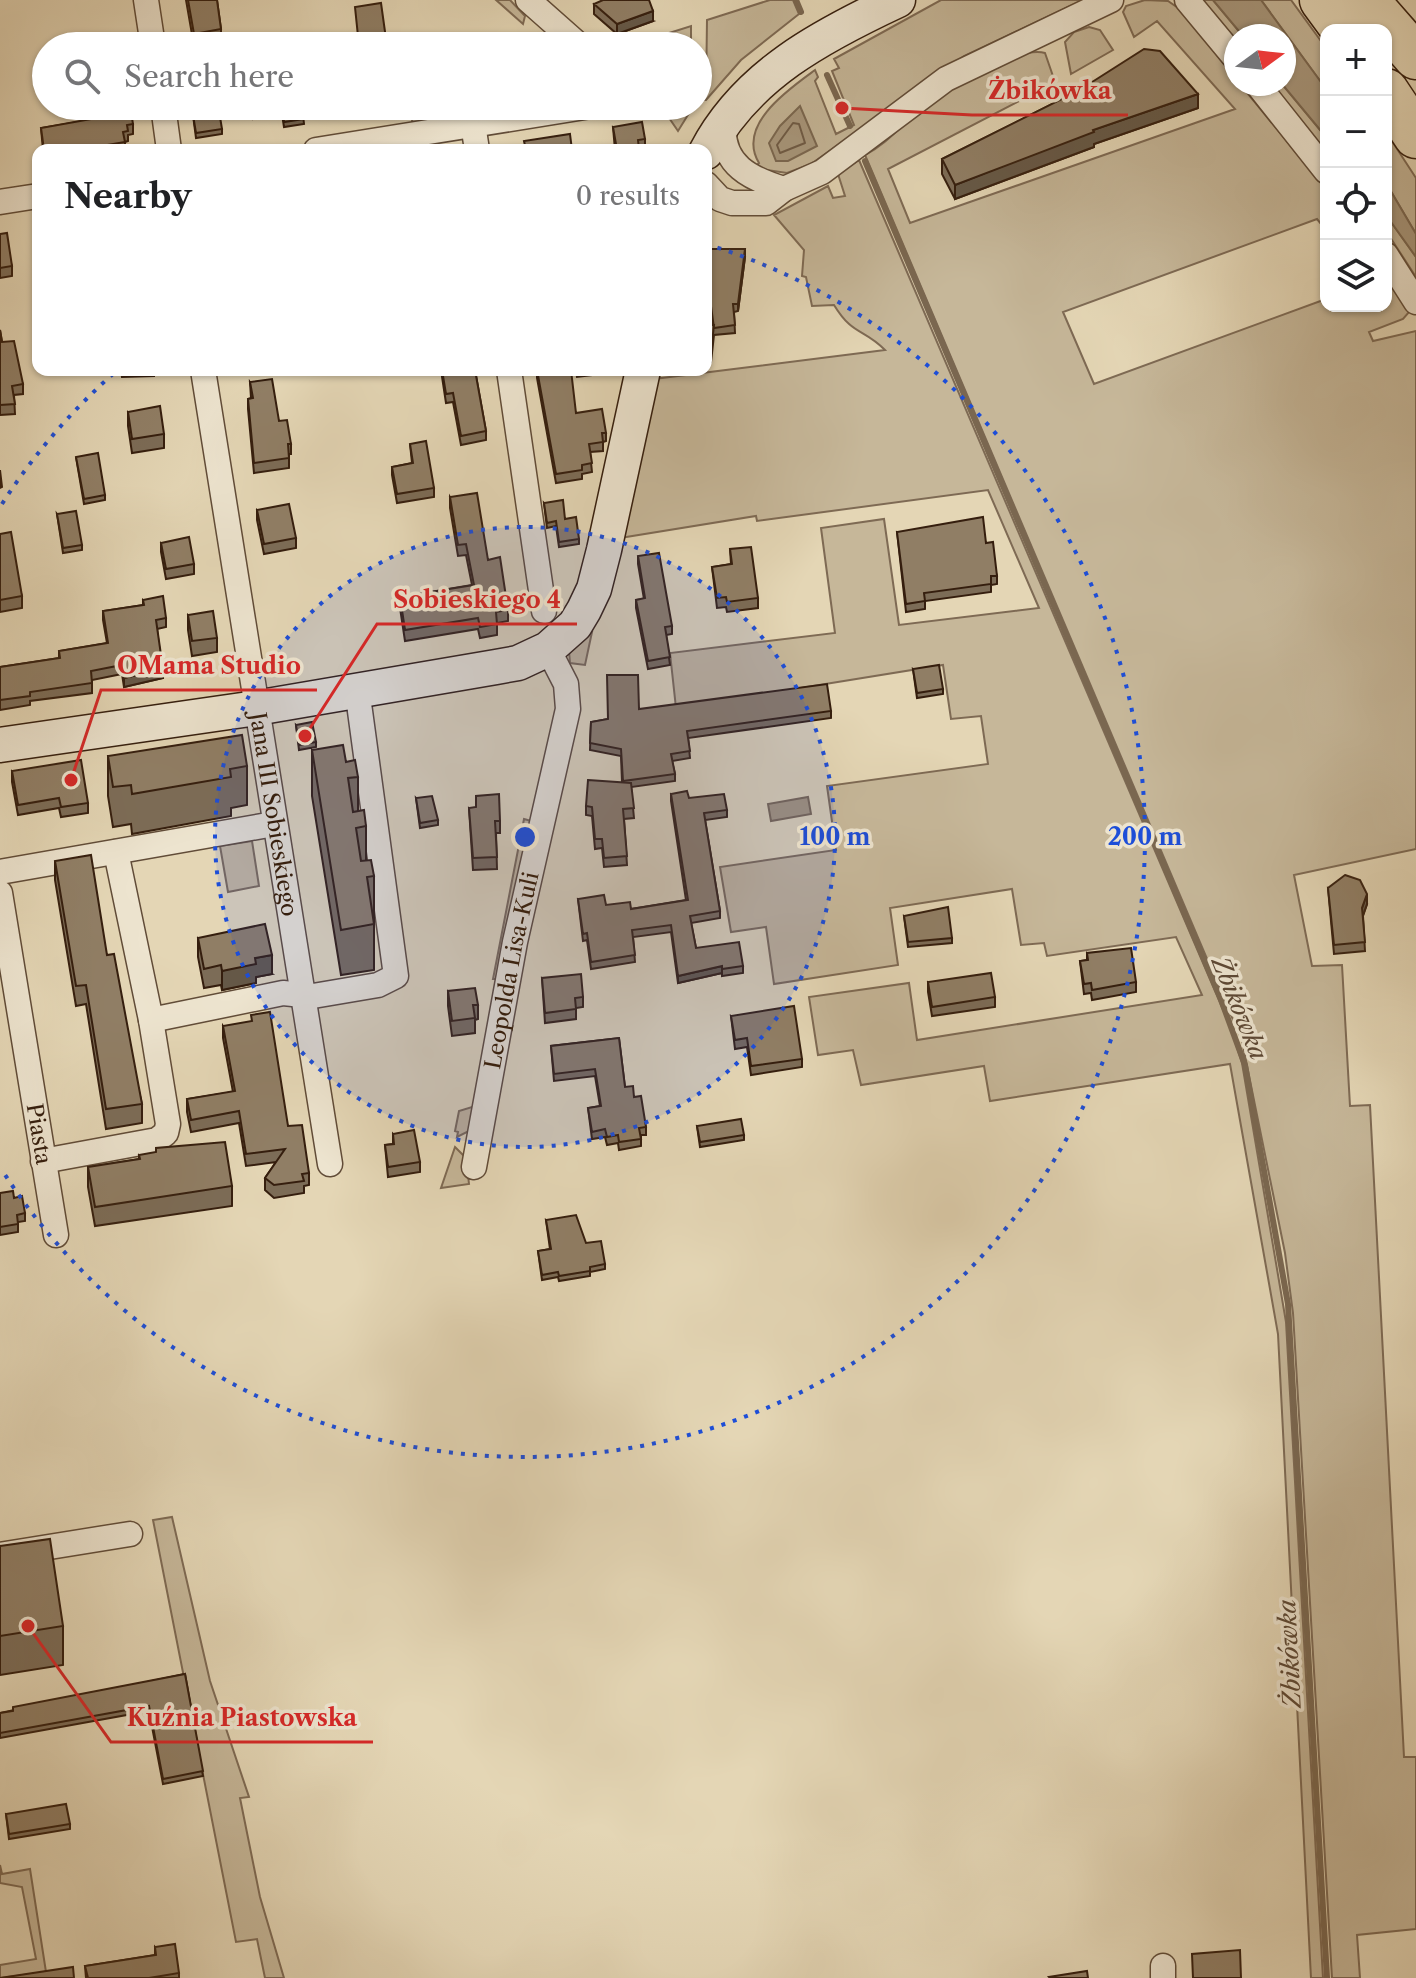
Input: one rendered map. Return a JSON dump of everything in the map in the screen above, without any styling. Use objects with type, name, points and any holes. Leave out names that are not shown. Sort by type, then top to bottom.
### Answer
[{"type":"highway","points":[[1322,0],[1340,24]]},
{"type":"highway","points":[[1366,0],[1416,57]]},
{"type":"highway","points":[[1389,96],[1416,136]]},
{"type":"street","points":[[146,0],[151,32]]},
{"type":"street","points":[[528,0],[564,32]]},
{"type":"street","points":[[784,189],[758,181],[736,166],[726,147],[715,138],[745,97],[807,47],[898,0]]},
{"type":"street","points":[[712,190],[720,199],[747,205],[766,203],[784,189],[822,172],[946,79],[1111,0]]},
{"type":"street","points":[[1187,0],[1224,45]]},
{"type":"street","points":[[1267,96],[1324,168]]},
{"type":"street","points":[[165,120],[168,144]]},
{"type":"street","points":[[352,144],[499,120]]},
{"type":"street","points":[[473,124],[476,144]]},
{"type":"street","points":[[0,202],[32,197]]},
{"type":"street","points":[[1392,264],[1416,302]]},
{"type":"street","name":"Jana III Sobieskiego","points":[[204,376],[330,1164]]},
{"type":"street","points":[[510,376],[544,611]]},
{"type":"street","points":[[0,745],[256,708],[518,663],[548,649],[575,625],[594,589],[642,376]]},
{"type":"street","name":"Leopolda Lisa-Kuli","points":[[474,1167],[515,942],[568,709],[566,684],[548,649]]},
{"type":"street","points":[[151,1020],[283,993],[313,996],[378,985],[396,976],[357,689]]},
{"type":"street","points":[[0,872],[274,824]]},
{"type":"street","points":[[43,1161],[157,1140],[166,1133],[168,1115],[116,852]]},
{"type":"street","name":"Piasta","points":[[0,893],[56,1235]]},
{"type":"street","points":[[0,1555],[130,1534]]},
{"type":"shaded area","points":[[496,0],[510,0],[525,16],[523,24]]},
{"type":"shaded area","points":[[770,0],[793,0],[799,14],[741,60],[712,93],[712,32],[707,32],[707,20]]},
{"type":"shaded area","points":[[941,0],[1083,0],[964,56],[811,164],[787,173],[754,168],[759,163],[754,149],[754,135],[760,122],[792,87],[815,70],[818,77],[815,81],[836,134],[854,125],[832,71],[839,68],[834,59]]},
{"type":"shaded area","points":[[1145,0],[1168,1],[1181,10],[1224,64],[1224,96],[1250,96],[1320,182],[1320,223],[1317,219],[1063,312],[1094,384],[1320,301],[1320,312],[1392,312],[1392,282],[1410,311],[1403,319],[1369,332],[1373,341],[1416,331],[1416,849],[1294,875],[1312,966],[1342,965],[1350,1106],[1370,1105],[1404,1757],[1416,1757],[1416,1929],[1357,1935],[1360,1978],[1332,1978],[1293,1313],[1285,1253],[1242,1041],[865,155],[929,103],[961,82],[999,63],[1032,52],[1045,53],[1054,79],[1050,85],[888,169],[910,223],[1235,109],[1157,21],[1134,37],[1123,12],[1126,6]]},
{"type":"shaded area","points":[[1199,0],[1213,0],[1233,24],[1224,24],[1224,32]]},
{"type":"shaded area","points":[[1261,0],[1291,0],[1320,40],[1320,81],[1296,48],[1296,24],[1279,24]]},
{"type":"shaded area","points":[[691,26],[691,32],[672,32]]},
{"type":"shaded area","points":[[1089,27],[1100,30],[1113,50],[1071,74],[1065,42],[1074,32]]},
{"type":"shaded area","points":[[1276,96],[1292,96],[1320,130],[1320,149]]},
{"type":"shaded area","points":[[412,120],[443,120],[413,125]]},
{"type":"shaded area","points":[[670,120],[685,120],[678,131]]},
{"type":"shaded area","points":[[1392,141],[1416,178],[1416,234],[1392,193]]},
{"type":"shaded area","points":[[859,160],[1230,1026],[1242,1063],[1286,1322],[1323,1978],[1311,1978],[1278,1334],[1230,1064],[990,1101],[984,1066],[861,1085],[853,1050],[818,1055],[809,997],[909,983],[917,1040],[1202,995],[1176,937],[1047,956],[1044,943],[1021,945],[1012,889],[890,908],[898,965],[774,984],[766,927],[731,932],[720,867],[836,850],[827,786],[988,764],[981,716],[951,719],[943,665],[676,708],[670,653],[835,633],[821,528],[884,519],[899,625],[1039,608],[988,490],[757,521],[756,516],[620,538],[654,379],[712,376],[712,372],[885,350],[847,322],[834,305],[812,306],[806,277],[802,276],[804,250],[774,215],[828,186],[833,198],[845,196],[838,174]]},
{"type":"shaded area","points":[[1392,223],[1416,257],[1416,277],[1392,240]]},
{"type":"shaded area","points":[[592,632],[585,665],[570,663],[569,651],[582,634]]},
{"type":"shaded area","points":[[524,819],[535,822],[497,979],[493,979]]},
{"type":"shaded area","points":[[252,841],[259,886],[228,892],[220,846]]},
{"type":"shaded area","points":[[472,1107],[477,1109],[471,1130],[457,1137],[458,1132],[455,1131],[459,1111]]},
{"type":"shaded area","points":[[455,1147],[466,1158],[469,1184],[441,1188]]},
{"type":"shaded area","points":[[172,1517],[210,1681],[249,1797],[240,1798],[260,1897],[284,1978],[265,1978],[257,1939],[236,1942],[153,1520]]},
{"type":"shaded area","points":[[0,1865],[2,1874],[30,1869],[46,1972],[0,1978],[0,1965],[36,1959],[22,1887],[0,1883]]},
{"type":"water","points":[[1213,0],[1261,0],[1279,24],[1233,24]]},
{"type":"water","points":[[1296,48],[1320,81],[1320,130],[1292,96],[1296,96]]},
{"type":"water","points":[[800,106],[817,146],[788,161],[776,161],[769,143],[780,126]]},
{"type":"water","points":[[1392,193],[1416,234],[1416,257],[1392,223]]},
{"type":"water","points":[[808,797],[811,814],[771,821],[768,804]]},
{"type":"building","points":[[188,0],[217,0],[221,29],[194,32]]},
{"type":"building","points":[[603,0],[649,0],[653,11],[617,24],[594,4]]},
{"type":"building","points":[[381,3],[385,32],[358,32],[355,7]]},
{"type":"building","points":[[1144,49],[1160,51],[1198,94],[1093,130],[955,185],[942,159],[1078,91]]},
{"type":"building","points":[[86,120],[132,120],[133,124],[127,125],[128,131],[123,132],[125,142],[113,144],[43,144],[41,128]]},
{"type":"building","points":[[194,120],[220,120],[222,129],[196,133]]},
{"type":"building","points":[[642,122],[645,139],[638,140],[638,144],[616,144],[613,127]]},
{"type":"building","points":[[570,134],[571,144],[525,144],[524,141]]},
{"type":"building","points":[[7,233],[12,266],[0,268],[0,234]]},
{"type":"building","points":[[712,249],[745,249],[738,304],[733,304],[735,325],[714,328]]},
{"type":"building","points":[[0,330],[2,342],[14,341],[23,384],[12,386],[15,404],[0,405]]},
{"type":"building","points":[[443,376],[476,376],[486,431],[461,436],[453,393],[446,394]]},
{"type":"building","points":[[538,376],[572,376],[576,413],[602,409],[606,433],[602,433],[603,442],[589,444],[592,463],[582,465],[582,470],[556,474]]},
{"type":"building","points":[[272,379],[279,421],[287,420],[291,444],[288,444],[289,458],[254,463],[248,399],[253,398],[250,382]]},
{"type":"building","points":[[160,406],[164,434],[132,439],[128,412]]},
{"type":"building","points":[[426,441],[434,488],[397,494],[392,467],[413,463],[410,444]]},
{"type":"building","points":[[98,453],[105,495],[84,499],[76,457]]},
{"type":"building","points":[[477,493],[488,560],[500,557],[508,610],[496,612],[497,624],[480,627],[478,618],[405,630],[400,597],[474,585],[466,544],[458,545],[450,497]]},
{"type":"building","points":[[563,500],[565,519],[576,517],[579,539],[559,542],[556,521],[547,523],[544,503]]},
{"type":"building","points":[[289,504],[296,538],[264,544],[257,510]]},
{"type":"building","points":[[76,511],[82,545],[63,548],[57,514]]},
{"type":"building","points":[[983,517],[986,543],[993,542],[997,576],[991,576],[991,584],[924,593],[925,601],[906,604],[897,532]]},
{"type":"building","points":[[11,532],[22,596],[0,600],[0,534]]},
{"type":"building","points":[[189,537],[194,564],[166,569],[161,543]]},
{"type":"building","points":[[751,547],[758,598],[727,602],[726,597],[717,598],[712,567],[732,564],[730,549]]},
{"type":"building","points":[[659,553],[672,626],[665,627],[670,657],[648,661],[636,600],[645,598],[638,556]]},
{"type":"building","points":[[163,596],[166,618],[156,620],[163,669],[124,678],[122,665],[91,671],[92,683],[30,692],[30,696],[0,700],[0,667],[60,658],[59,651],[108,643],[103,611],[144,605],[143,600]]},
{"type":"building","points":[[213,611],[217,638],[192,641],[188,615]]},
{"type":"building","points":[[939,665],[943,689],[917,693],[913,669]]},
{"type":"building","points":[[607,675],[638,675],[639,709],[827,684],[831,711],[687,731],[690,751],[671,754],[675,774],[623,781],[621,749],[590,743],[591,722],[608,719]]},
{"type":"building","points":[[312,722],[316,742],[299,745],[296,725]]},
{"type":"building","points":[[242,735],[247,766],[230,769],[231,777],[132,794],[131,785],[113,787],[108,756]]},
{"type":"building","points":[[343,745],[346,762],[355,760],[358,777],[348,778],[353,812],[364,810],[366,826],[356,828],[361,861],[371,860],[374,876],[367,877],[374,924],[341,930],[312,750]]},
{"type":"building","points":[[81,760],[88,803],[61,807],[59,798],[18,805],[12,771]]},
{"type":"building","points":[[588,780],[631,783],[634,808],[623,809],[627,856],[604,858],[602,839],[595,839],[592,807],[586,806]]},
{"type":"building","points":[[687,791],[689,798],[724,794],[727,810],[704,813],[720,911],[690,916],[696,948],[739,942],[743,966],[722,969],[722,966],[678,976],[671,925],[632,930],[635,955],[591,962],[578,899],[604,895],[606,905],[630,902],[631,909],[688,900],[671,794]]},
{"type":"building","points":[[499,794],[500,821],[495,821],[497,857],[473,858],[469,808],[476,807],[476,796]]},
{"type":"building","points":[[432,796],[438,820],[420,823],[416,798]]},
{"type":"building","points":[[91,855],[107,955],[114,954],[142,1104],[106,1109],[86,985],[76,986],[55,861]]},
{"type":"building","points":[[1345,875],[1360,880],[1367,894],[1362,908],[1365,942],[1334,945],[1328,888]]},
{"type":"building","points":[[948,907],[952,938],[908,942],[904,916]]},
{"type":"building","points":[[265,924],[272,955],[255,958],[256,964],[222,971],[221,965],[204,969],[198,938]]},
{"type":"building","points":[[1131,948],[1136,982],[1092,990],[1091,983],[1084,984],[1080,961],[1088,960],[1087,953]]},
{"type":"building","points":[[991,973],[995,997],[932,1007],[928,982]]},
{"type":"building","points":[[581,974],[583,997],[575,998],[576,1009],[545,1013],[542,978]]},
{"type":"building","points":[[475,988],[478,1005],[473,1005],[475,1018],[452,1021],[448,991]]},
{"type":"building","points":[[794,1006],[802,1059],[751,1066],[747,1038],[735,1040],[731,1016]]},
{"type":"building","points":[[270,1012],[288,1126],[302,1125],[309,1173],[302,1174],[304,1181],[274,1185],[265,1178],[285,1149],[246,1154],[239,1111],[191,1120],[187,1099],[235,1091],[223,1026],[252,1021],[251,1015]]},
{"type":"building","points":[[619,1038],[625,1087],[633,1086],[634,1097],[641,1096],[646,1127],[639,1128],[641,1139],[619,1142],[618,1135],[607,1137],[605,1129],[592,1132],[588,1108],[601,1106],[595,1069],[554,1074],[551,1046]]},
{"type":"building","points":[[741,1119],[744,1135],[700,1142],[697,1126]]},
{"type":"building","points":[[414,1130],[420,1162],[388,1167],[385,1145],[394,1144],[393,1134]]},
{"type":"building","points":[[225,1142],[232,1186],[95,1207],[88,1167],[140,1159],[139,1155],[156,1152],[156,1148]]},
{"type":"building","points":[[13,1191],[14,1198],[22,1196],[25,1213],[17,1215],[18,1224],[0,1227],[0,1193]]},
{"type":"building","points":[[576,1215],[586,1243],[601,1241],[605,1264],[590,1267],[590,1271],[559,1276],[558,1272],[542,1275],[538,1251],[551,1249],[546,1220]]},
{"type":"building","points":[[50,1539],[63,1626],[0,1636],[0,1546]]},
{"type":"building","points":[[185,1674],[203,1771],[163,1779],[149,1706],[0,1733],[0,1713],[13,1711],[13,1707]]},
{"type":"building","points":[[66,1804],[70,1824],[9,1834],[6,1814]]},
{"type":"building","points":[[175,1944],[179,1973],[149,1978],[88,1978],[85,1966],[156,1955],[155,1947]]},
{"type":"building","points":[[1240,1950],[1241,1978],[1193,1978],[1192,1954]]},
{"type":"building","points":[[73,1967],[74,1978],[0,1978]]},
{"type":"building","points":[[1087,1971],[1088,1978],[1049,1977]]},
{"type":"waterway","name":"Żbikówka","points":[[796,0],[801,12]]},
{"type":"waterway","name":"Żbikówka","points":[[827,75],[850,126]]},
{"type":"waterway","name":"Żbikówka","points":[[865,161],[1220,997],[1245,1065],[1288,1304],[1327,1978]]},
{"type":"place","name":"Żbikówka","points":[[842,108]]},
{"type":"place","name":"Sobieskiego 4","points":[[305,736]]},
{"type":"place","name":"OMama Studio","points":[[71,780]]},
{"type":"place","name":"Kuźnia Piastowska","points":[[28,1626]]}]
